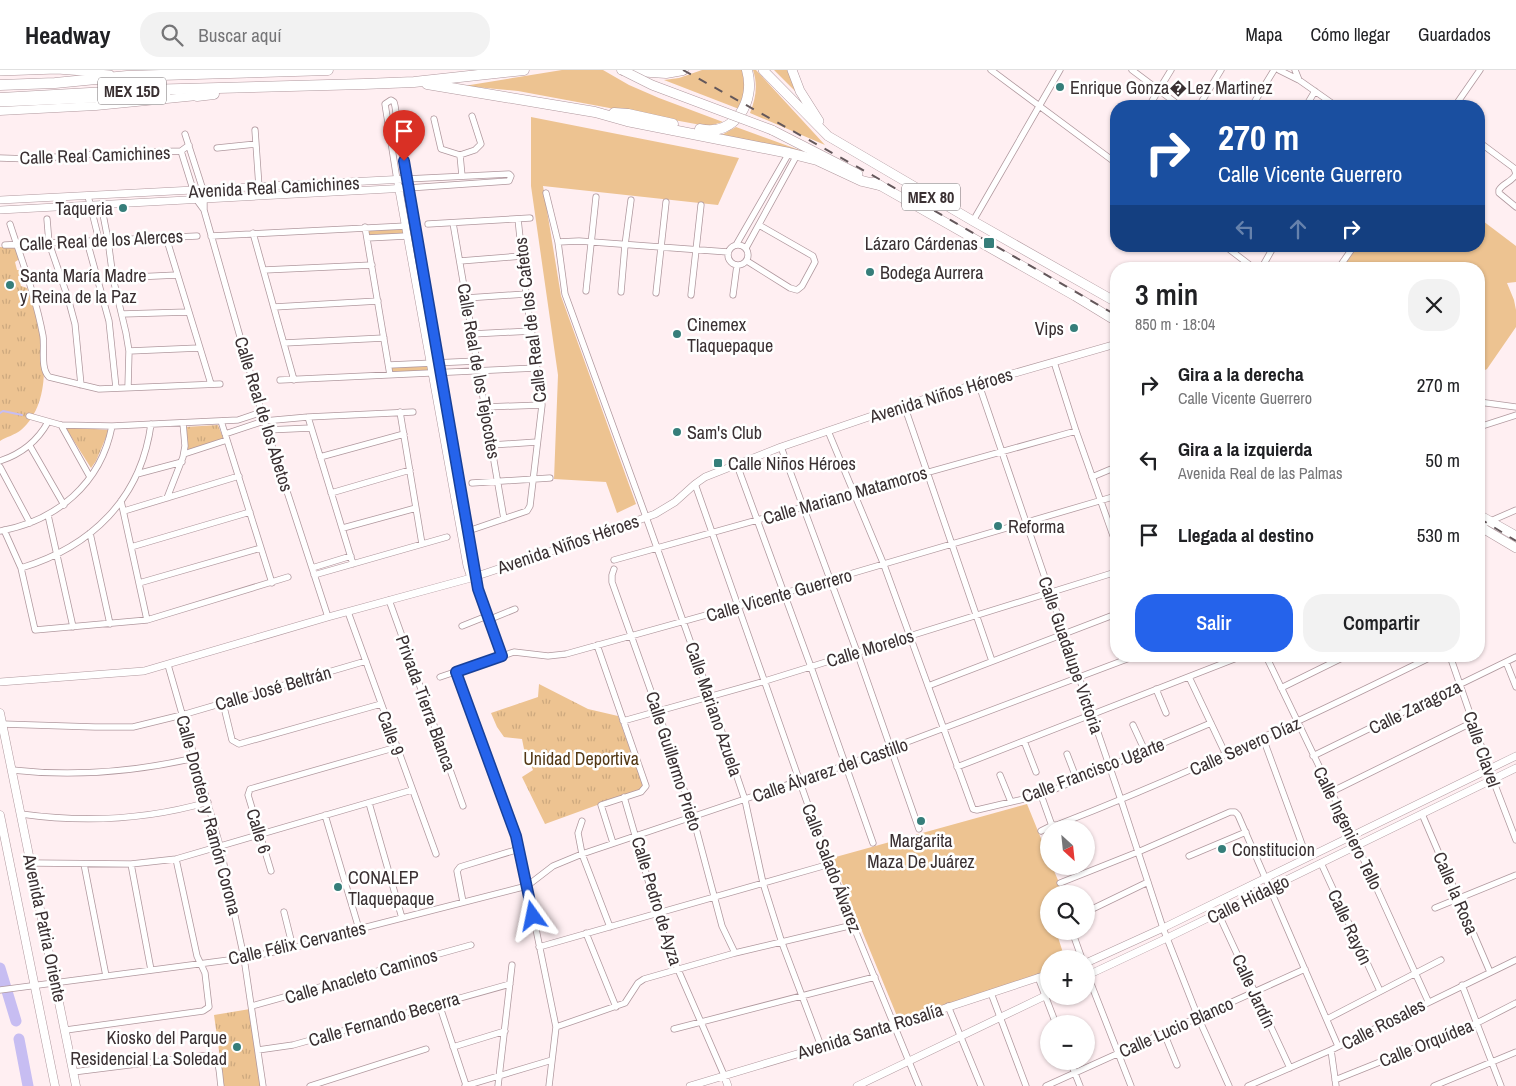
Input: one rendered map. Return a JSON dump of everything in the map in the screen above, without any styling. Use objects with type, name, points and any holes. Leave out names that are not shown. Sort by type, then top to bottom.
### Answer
[{"type":"highway","name":"MEX 15D","points":[[0,85],[55,83],[174,72],[328,70]]},
{"type":"highway","name":"MEX 15D","points":[[0,98],[264,86],[414,82],[524,70]]},
{"type":"highway","points":[[622,70],[666,73],[683,70]]},
{"type":"highway","points":[[414,82],[595,112],[628,114],[707,131],[719,130],[737,118],[747,102],[750,88],[747,70]]},
{"type":"highway","points":[[197,96],[229,93],[264,86]]},
{"type":"highway","points":[[595,112],[627,121],[817,160],[862,181],[878,185]]},
{"type":"main road","name":"MEX 80","points":[[622,70],[652,85],[772,130],[878,185],[1075,296],[1110,318]]},
{"type":"main road","name":"MEX 80","points":[[763,70],[828,136],[1110,299]]},
{"type":"main road","points":[[792,70],[800,91],[828,136]]},
{"type":"main road","points":[[0,112],[96,106],[197,96]]},
{"type":"main road","points":[[1485,518],[1516,536]]},
{"type":"main road","points":[[1485,530],[1516,548]]},
{"type":"main road","points":[[0,714],[2,724]]},
{"type":"main road","name":"Avenida Patria Oriente","points":[[2,724],[32,863],[76,1086]]},
{"type":"main road","name":"Avenida Patria Oriente","points":[[0,816],[55,1086]]},
{"type":"street","points":[[0,72],[57,70],[127,76]]},
{"type":"street","points":[[991,70],[1110,157]]},
{"type":"street","points":[[973,221],[1060,70]]},
{"type":"street","points":[[1132,70],[1172,100]]},
{"type":"street","points":[[1153,100],[1171,70]]},
{"type":"street","points":[[1204,100],[1221,70]]},
{"type":"street","points":[[1256,100],[1274,70]]},
{"type":"street","points":[[1279,70],[1299,80],[1328,100]]},
{"type":"street","points":[[1295,70],[1299,80]]},
{"type":"street","points":[[1299,80],[1301,70]]},
{"type":"street","points":[[1459,100],[1478,71]]},
{"type":"street","points":[[1310,100],[1315,91]]},
{"type":"street","points":[[0,104],[99,98],[197,96]]},
{"type":"street","points":[[436,373],[439,362],[406,179],[395,106],[391,100],[385,104],[429,363],[436,373],[473,577],[502,656]]},
{"type":"street","points":[[434,119],[441,149],[460,155],[475,150],[481,144],[472,116]]},
{"type":"street","points":[[255,130],[259,187]]},
{"type":"street","name":"Calle Real de los Abetos","points":[[185,134],[203,190],[204,210],[264,421],[328,617]]},
{"type":"street","points":[[218,148],[256,144]]},
{"type":"street","name":"Calle Real Camichines","points":[[0,158],[30,159],[96,154],[120,155],[181,151],[189,145]]},
{"type":"street","points":[[1485,146],[1512,166],[1515,171],[1514,177],[1501,186],[1499,190],[1516,208]]},
{"type":"street","name":"Calle Real de los Abetos","points":[[181,151],[196,199],[204,210]]},
{"type":"street","points":[[736,245],[766,194],[793,154]]},
{"type":"street","points":[[746,248],[773,199],[793,154]]},
{"type":"street","points":[[460,155],[462,176]]},
{"type":"street","name":"Avenida Real Camichines","points":[[0,200],[462,176],[509,174],[511,178],[509,181],[408,188],[0,210]]},
{"type":"street","name":"Calle Mariano Azuela","points":[[546,192],[558,242],[564,294],[710,697],[745,800],[763,882],[782,943],[821,1046]]},
{"type":"street","points":[[766,194],[773,199]]},
{"type":"street","points":[[88,196],[98,240]]},
{"type":"street","points":[[586,291],[596,198]]},
{"type":"street","points":[[621,292],[631,200]]},
{"type":"street","points":[[656,292],[666,202]]},
{"type":"street","points":[[101,204],[113,278],[129,351],[128,387]]},
{"type":"street","points":[[691,296],[701,206]]},
{"type":"street","points":[[428,224],[530,218]]},
{"type":"street","points":[[47,219],[49,243],[75,324],[81,385]]},
{"type":"street","name":"Calle Real de los Cafetos","points":[[504,519],[529,510],[542,405],[526,294],[518,219]]},
{"type":"street","name":"Calle Real de los Tejocotes","points":[[453,223],[504,519]]},
{"type":"street","points":[[10,224],[38,311],[43,338],[45,372],[49,377],[99,389],[220,384]]},
{"type":"street","points":[[746,261],[748,254],[746,248],[742,245],[731,247],[728,252],[728,258],[732,262],[737,264],[746,261],[790,288],[797,290],[802,286],[815,262],[813,256],[759,225]]},
{"type":"street","points":[[211,236],[406,226]]},
{"type":"street","points":[[365,227],[390,375]]},
{"type":"street","points":[[253,234],[294,380]]},
{"type":"street","name":"Calle Real de los Alerces","points":[[5,245],[197,236]]},
{"type":"street","points":[[367,238],[407,236]]},
{"type":"street","points":[[166,238],[211,384]]},
{"type":"street","points":[[87,241],[109,320],[116,388]]},
{"type":"street","points":[[558,242],[590,242],[728,252]]},
{"type":"street","points":[[1233,252],[1246,262]]},
{"type":"street","points":[[460,261],[522,256]]},
{"type":"street","points":[[733,295],[737,264]]},
{"type":"street","points":[[264,270],[372,265]]},
{"type":"street","points":[[413,270],[422,268]]},
{"type":"street","points":[[113,278],[177,275]]},
{"type":"street","points":[[466,298],[526,294]]},
{"type":"street","points":[[274,307],[378,301]]},
{"type":"street","points":[[122,314],[188,312]]},
{"type":"street","points":[[472,334],[532,331]]},
{"type":"street","points":[[284,343],[384,338]]},
{"type":"street","name":"Avenida Niños Héroes","points":[[0,682],[132,673],[473,577],[573,544],[646,517],[666,508],[705,478],[782,447],[978,382],[1110,346]]},
{"type":"street","points":[[129,351],[199,348]]},
{"type":"street","points":[[389,365],[477,360]]},
{"type":"street","points":[[1054,362],[1110,527]]},
{"type":"street","points":[[280,380],[537,368]]},
{"type":"street","name":"Calle Guadalupe Victoria","points":[[978,382],[1163,928],[1198,1017],[1229,1086]]},
{"type":"street","points":[[1485,403],[1516,407]]},
{"type":"street","points":[[485,407],[542,405]]},
{"type":"street","points":[[904,405],[992,661]]},
{"type":"street","points":[[29,416],[61,425],[112,426],[238,420],[262,412]]},
{"type":"street","points":[[400,412],[422,544]]},
{"type":"street","points":[[184,454],[264,421],[412,412]]},
{"type":"street","points":[[1485,425],[1516,415]]},
{"type":"street","points":[[308,417],[354,564]]},
{"type":"street","points":[[221,421],[272,583]]},
{"type":"street","points":[[0,460],[30,446],[48,422]]},
{"type":"street","points":[[167,498],[184,454],[183,423]]},
{"type":"street","points":[[21,568],[57,555],[90,533],[112,513],[122,501],[137,474],[148,445],[151,424]]},
{"type":"street","points":[[61,425],[90,477]]},
{"type":"street","points":[[112,426],[105,449],[82,488],[64,505],[48,515],[30,523],[2,531],[21,568],[36,630],[147,620],[288,578]]},
{"type":"street","points":[[267,430],[311,428]]},
{"type":"street","points":[[828,431],[884,565],[957,767],[1227,662]]},
{"type":"street","name":"Calle Mariano Matamoros","points":[[614,560],[1076,431]]},
{"type":"street","points":[[320,457],[404,434]]},
{"type":"street","points":[[492,445],[537,442]]},
{"type":"street","points":[[30,446],[64,505]]},
{"type":"street","points":[[782,447],[919,829]]},
{"type":"street","points":[[137,474],[182,462]]},
{"type":"street","points":[[737,465],[785,593],[873,843]]},
{"type":"street","points":[[0,468],[30,523]]},
{"type":"street","points":[[331,493],[410,470]]},
{"type":"street","points":[[1092,477],[1110,470]]},
{"type":"street","points":[[124,511],[238,476]]},
{"type":"street","points":[[472,483],[550,478]]},
{"type":"street","name":"Calle Salado Álvarez","points":[[695,484],[830,864],[918,1086]]},
{"type":"street","name":"Calle Vicente Guerrero","points":[[440,677],[519,652],[554,656],[632,636],[884,565],[1110,498]]},
{"type":"street","points":[[122,501],[147,620]]},
{"type":"street","points":[[343,528],[416,508]]},
{"type":"street","points":[[1485,523],[1516,510]]},
{"type":"street","points":[[131,547],[250,512]]},
{"type":"street","points":[[48,515],[73,627]]},
{"type":"street","points":[[474,529],[504,519]]},
{"type":"street","points":[[90,533],[110,624]]},
{"type":"street","points":[[314,575],[447,537]]},
{"type":"street","points":[[139,583],[261,548]]},
{"type":"street","points":[[312,568],[351,556]]},
{"type":"street","name":"Calle Guillermo Prieto","points":[[614,569],[612,582],[693,817],[722,926],[735,954]]},
{"type":"street","name":"Calle Morelos","points":[[623,721],[766,681],[1110,574]]},
{"type":"street","name":"Privada Tierra Blanca","points":[[389,600],[462,806]]},
{"type":"street","points":[[462,626],[515,609]]},
{"type":"street","name":"Calle 9","points":[[348,612],[436,854]]},
{"type":"street","points":[[928,686],[1110,616]]},
{"type":"street","points":[[597,645],[645,784],[645,789],[641,792],[601,805],[613,843]]},
{"type":"street","name":"Calle Zaragoza","points":[[1313,756],[1516,657]]},
{"type":"street","name":"Calle José Beltrán","points":[[2,724],[122,728],[223,703],[366,661]]},
{"type":"street","name":"Calle Álvarez del Castillo","points":[[527,886],[553,866],[582,854],[846,765],[944,730],[1120,662]]},
{"type":"street","name":"Calle Ingeniero Tello","points":[[1269,662],[1353,836],[1428,1001]]},
{"type":"street","points":[[1281,688],[1334,662]]},
{"type":"street","name":"Calle Severo Díaz","points":[[1070,820],[1226,755],[1297,723],[1421,662]]},
{"type":"street","name":"Calle Clavel","points":[[1452,662],[1516,840]]},
{"type":"street","points":[[1506,662],[1516,688]]},
{"type":"street","name":"Calle Doroteo y Ramón Corona","points":[[168,664],[220,846],[244,958],[263,1086]]},
{"type":"street","points":[[456,672],[516,836],[519,849],[556,1027],[549,1086]]},
{"type":"street","points":[[1189,677],[1226,755]]},
{"type":"street","points":[[1156,689],[1166,713]]},
{"type":"street","points":[[223,703],[232,740],[241,744],[381,704]]},
{"type":"street","points":[[1331,792],[1473,722]]},
{"type":"street","name":"Calle Francisco Ugarte","points":[[957,767],[973,809],[978,810],[1041,795],[1211,723]]},
{"type":"street","points":[[1133,725],[1145,751]]},
{"type":"street","points":[[1263,738],[1307,858]]},
{"type":"street","points":[[1024,740],[1036,772]]},
{"type":"street","name":"Calle 6","points":[[271,871],[248,795],[252,787],[397,747]]},
{"type":"street","points":[[1066,754],[1077,780]]},
{"type":"street","name":"Calle Hidalgo","points":[[1095,959],[1266,879],[1516,756]]},
{"type":"street","points":[[12,770],[61,774],[110,772],[153,767],[195,758]]},
{"type":"street","name":"Calle Hidalgo","points":[[1095,970],[1167,938],[1516,768]]},
{"type":"street","points":[[1000,775],[1011,802]]},
{"type":"street","points":[[32,863],[130,864],[176,858],[412,790]]},
{"type":"street","points":[[1041,795],[1050,820]]},
{"type":"street","name":"Calle Pedro de Ayza","points":[[624,797],[666,942],[728,1086]]},
{"type":"street","points":[[21,814],[68,819],[115,819],[153,815],[208,802]]},
{"type":"street","points":[[369,803],[402,918]]},
{"type":"street","points":[[1060,883],[1230,812],[1235,812],[1271,888],[1338,1046]]},
{"type":"street","name":"Calle la Rosa","points":[[1422,814],[1490,972]]},
{"type":"street","points":[[325,815],[359,929]]},
{"type":"street","points":[[582,821],[578,833],[582,854],[610,926]]},
{"type":"street","points":[[1189,856],[1246,832]]},
{"type":"street","points":[[463,902],[457,873],[458,869],[462,866],[519,849]]},
{"type":"street","points":[[66,1030],[206,1010],[209,1005],[205,973],[197,956],[176,858]]},
{"type":"street","name":"Calle Rayón","points":[[1321,863],[1380,991]]},
{"type":"street","points":[[84,864],[106,976]]},
{"type":"street","points":[[130,864],[151,970]]},
{"type":"street","points":[[539,947],[830,864]]},
{"type":"street","points":[[1435,908],[1516,875]]},
{"type":"street","points":[[1095,908],[1148,882]]},
{"type":"street","name":"Calle Félix Cervantes","points":[[0,990],[244,958],[292,948],[527,886]]},
{"type":"street","points":[[284,912],[292,948]]},
{"type":"street","name":"Calle Jardín","points":[[1218,913],[1290,1068]]},
{"type":"street","points":[[556,1027],[625,1003],[641,980],[735,954],[853,925]]},
{"type":"street","points":[[586,933],[616,1007]]},
{"type":"street","name":"Calle Anacleto Caminos","points":[[252,1006],[471,945]]},
{"type":"street","points":[[1327,1019],[1441,960]]},
{"type":"street","name":"Calle Rosales","points":[[1248,1086],[1330,1050],[1516,960]]},
{"type":"street","points":[[498,1086],[512,965]]},
{"type":"street","name":"Calle Lucio Blanco","points":[[1046,1086],[1305,969]]},
{"type":"street","points":[[674,1029],[874,977]]},
{"type":"street","points":[[1038,977],[1040,981]]},
{"type":"street","name":"Avenida Santa Rosalía","points":[[690,1086],[894,1025],[1038,977]]},
{"type":"street","name":"Calle Fernando Becerra","points":[[258,1050],[293,1045],[510,984]]},
{"type":"street","points":[[1462,985],[1501,1086]]},
{"type":"street","points":[[991,993],[1026,1086]]},
{"type":"street","points":[[1095,994],[1131,1086]]},
{"type":"street","points":[[857,1086],[1040,998]]},
{"type":"street","name":"Calle Orquídea","points":[[1335,1083],[1477,1022],[1516,1003]]},
{"type":"street","points":[[438,1004],[466,1086],[552,1060]]},
{"type":"street","points":[[948,1006],[982,1086]]},
{"type":"street","points":[[453,1047],[505,1031]]},
{"type":"street","points":[[1164,1033],[1177,1065]]},
{"type":"street","points":[[310,1086],[426,1049]]},
{"type":"street","points":[[1330,1050],[1335,1083]]},
{"type":"street","points":[[1434,1086],[1516,1052]]},
{"type":"street","points":[[73,1072],[209,1055],[214,1057],[217,1062],[221,1086]]},
{"type":"street","name":"Avenida Patria Oriente","points":[[51,1065],[51,1086]]},
{"type":"street","points":[[1074,1070],[1080,1086]]},
{"type":"green space","points":[[562,70],[603,70],[629,85],[659,98],[723,122],[701,125],[518,91],[464,86]]},
{"type":"green space","points":[[702,70],[744,70],[746,94],[739,109],[664,80],[679,78]]},
{"type":"green space","points":[[753,70],[756,70],[825,145],[750,113],[756,92]]},
{"type":"green space","points":[[774,70],[788,70],[796,92]]},
{"type":"green space","points":[[531,117],[739,158],[718,205],[543,186],[561,296],[636,504],[617,513],[606,482],[554,479],[558,375],[531,186]]},
{"type":"green space","points":[[736,127],[816,156],[720,136]]},
{"type":"green space","points":[[1485,223],[1516,246],[1516,282],[1507,283],[1514,300],[1516,327],[1485,370],[1485,262],[1346,262],[1354,252],[1485,252]]},
{"type":"green space","points":[[404,227],[405,235],[368,236],[368,229]]},
{"type":"green space","points":[[0,247],[14,248],[18,254],[18,260],[15,262],[17,270],[21,270],[22,275],[18,276],[21,286],[27,288],[33,304],[42,342],[44,362],[40,400],[33,416],[21,430],[0,441]]},
{"type":"green space","points":[[428,365],[429,372],[391,374],[391,366]]},
{"type":"green space","points":[[218,425],[224,440],[186,452],[185,427]]},
{"type":"green space","points":[[65,427],[109,430],[96,461],[91,468]]},
{"type":"green space","name":"Unidad Deportiva","points":[[539,684],[588,709],[618,716],[644,788],[545,824],[522,777],[533,770],[522,739],[504,737],[491,713],[538,697]]},
{"type":"green space","points":[[1027,804],[1040,836],[1040,875],[1056,875],[1060,885],[1040,885],[1040,940],[1059,940],[1062,950],[1040,950],[1040,974],[899,1021],[832,858]]},
{"type":"green space","points":[[250,1009],[261,1086],[224,1086],[214,1015]]},
{"type":"waterway","points":[[0,413],[3,411],[22,415]]},
{"type":"waterway","points":[[0,968],[16,1021]]},
{"type":"waterway","points":[[19,1039],[28,1086]]},
{"type":"railway","points":[[683,70],[879,179],[1110,312]]},
{"type":"railway","points":[[1485,522],[1516,541]]},
{"type":"place","name":"Enrique Gonza�Lez Martinez","points":[[1060,87]]},
{"type":"place","name":"Taqueria","points":[[123,208]]},
{"type":"place","name":"Lázaro Cárdenas","points":[[989,243]]},
{"type":"place","name":"Bodega Aurrera","points":[[870,272]]},
{"type":"place","name":"Santa María Madre y Reina de la Paz","points":[[10,285]]},
{"type":"place","name":"Vips","points":[[1074,328]]},
{"type":"place","name":"Cinemex Tlaquepaque","points":[[677,334]]},
{"type":"place","name":"Sam's Club","points":[[677,432]]},
{"type":"place","name":"Calle Niños Héroes","points":[[718,463]]},
{"type":"place","name":"Reforma","points":[[998,526]]},
{"type":"place","name":"Margarita Maza De Juárez","points":[[921,821]]},
{"type":"place","name":"Constitucion","points":[[1222,849]]},
{"type":"place","name":"CONALEP Tlaquepaque","points":[[338,887]]},
{"type":"place","name":"Kiosko del Parque Residencial La Soledad","points":[[237,1047]]},
{"type":"route","points":[[404,161],[473,565],[478,589],[502,656],[456,672],[516,836],[533,916]]}]
